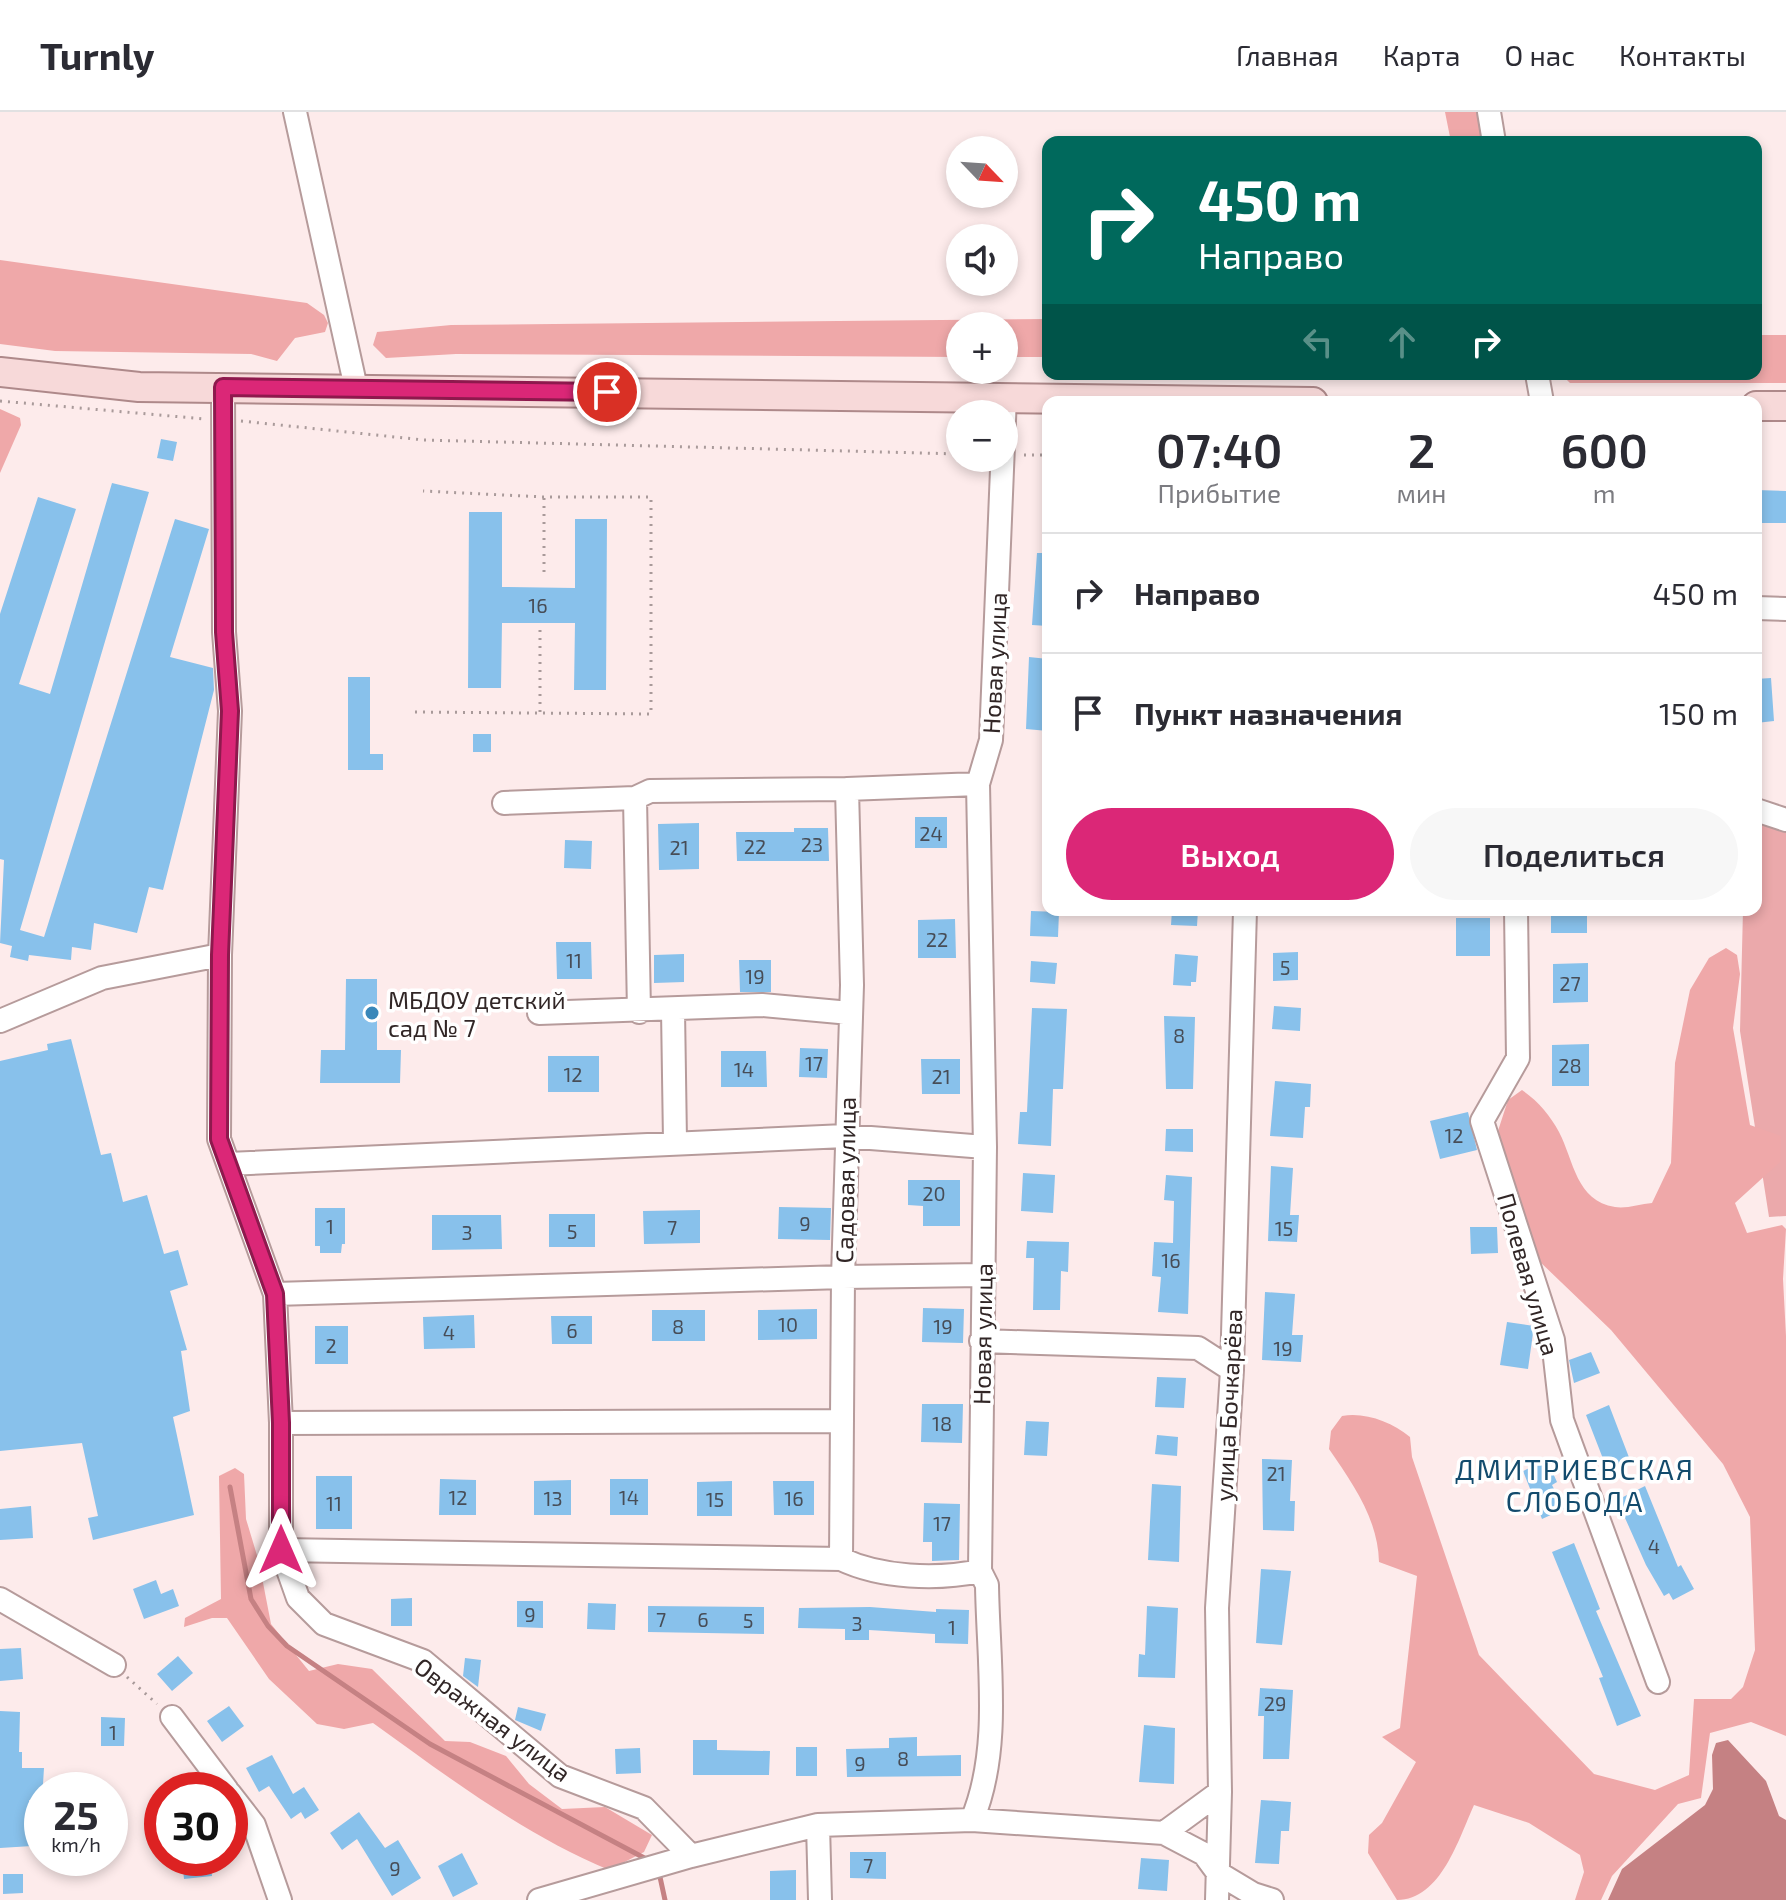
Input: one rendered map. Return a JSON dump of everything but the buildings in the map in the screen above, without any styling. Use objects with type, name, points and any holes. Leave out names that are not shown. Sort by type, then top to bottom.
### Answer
[{"type":"main road","points":[[0,372],[139,387],[1042,397]]},
{"type":"main road","points":[[1762,406],[1786,406]]},
{"type":"street","points":[[295,112],[356,388]]},
{"type":"street","points":[[1489,112],[1493,136]]},
{"type":"street","name":"Овражная улица","points":[[223,387],[224,632],[230,711],[220,955],[219,1139],[275,1294],[281,1423],[281,1550],[298,1598],[324,1624],[423,1661],[560,1776],[644,1808],[691,1856]]},
{"type":"street","name":"Новая улица","points":[[972,1820],[984,1791],[989,1745],[987,1585],[980,1571],[985,1147],[978,784],[991,740],[1004,472]]},
{"type":"street","points":[[1762,608],[1786,609]]},
{"type":"street","points":[[504,803],[635,798],[650,791],[978,784]]},
{"type":"street","name":"Садовая улица","points":[[275,1294],[843,1277],[850,1013],[847,789]]},
{"type":"street","points":[[635,798],[639,1012]]},
{"type":"street","points":[[1762,812],[1786,820]]},
{"type":"street","name":"улица Бочкарёва","points":[[1217,1900],[1220,1792],[1217,1608],[1232,1370],[1245,916]]},
{"type":"street","name":"Полевая улица","points":[[1516,916],[1518,1058],[1482,1121],[1553,1340],[1562,1420],[1658,1682]]},
{"type":"street","points":[[0,1021],[102,978],[220,955]]},
{"type":"street","points":[[539,1013],[639,1012],[762,1005],[850,1013]]},
{"type":"street","points":[[673,1010],[675,1141]]},
{"type":"street","points":[[228,1164],[675,1141],[845,1136],[985,1147]]},
{"type":"street","points":[[841,1559],[843,1277],[982,1275]]},
{"type":"street","points":[[981,1341],[1198,1348],[1232,1370]]},
{"type":"street","points":[[281,1423],[842,1421]]},
{"type":"street","points":[[281,1550],[841,1559],[856,1566],[945,1578],[980,1571]]},
{"type":"street","points":[[0,1599],[114,1665]]},
{"type":"street","points":[[172,1717],[213,1772]]},
{"type":"street","points":[[1164,1833],[1220,1792]]},
{"type":"street","points":[[248,1817],[254,1825],[280,1900]]},
{"type":"street","points":[[539,1900],[691,1856],[818,1825],[972,1820],[1164,1833],[1204,1854],[1218,1873],[1253,1894],[1272,1900]]},
{"type":"street","points":[[818,1825],[820,1900]]},
{"type":"path","points":[[424,440],[946,454]]},
{"type":"path","points":[[1018,456],[1042,455]]},
{"type":"path","points":[[415,712],[651,714],[651,497],[544,497],[423,491]]},
{"type":"path","points":[[544,497],[544,572]]},
{"type":"path","points":[[540,630],[540,713]]},
{"type":"path","points":[[114,1665],[172,1717]]},
{"type":"shaded area","points":[[1445,112],[1482,112],[1487,136],[1450,136]]},
{"type":"shaded area","points":[[0,260],[307,303],[324,315],[328,323],[325,332],[295,338],[277,361],[251,354],[55,351],[0,344]]},
{"type":"shaded area","points":[[1018,319],[1042,319],[1042,357],[1018,357]]},
{"type":"shaded area","points":[[946,320],[946,357],[456,354],[386,358],[373,345],[377,332],[451,325]]},
{"type":"shaded area","points":[[1762,335],[1786,335],[1786,383],[1570,383],[1567,380],[1762,380]]},
{"type":"shaded area","points":[[0,409],[20,418],[21,425],[0,473]]},
{"type":"shaded area","points":[[1786,823],[1786,1216],[1769,1217],[1740,1031],[1743,916],[1762,916],[1762,825]]},
{"type":"shaded area","points":[[1726,948],[1737,955],[1740,974],[1733,1028],[1750,1125],[1781,1136],[1780,1162],[1735,1203],[1747,1233],[1782,1225],[1786,1229],[1783,1279],[1786,1336],[1786,1736],[1751,1722],[1710,1733],[1701,1798],[1678,1804],[1612,1876],[1601,1900],[1575,1900],[1584,1872],[1580,1855],[1529,1823],[1474,1805],[1455,1850],[1437,1879],[1412,1897],[1397,1900],[1368,1853],[1369,1835],[1382,1823],[1416,1762],[1382,1737],[1400,1728],[1417,1576],[1379,1562],[1378,1546],[1369,1517],[1329,1449],[1331,1431],[1342,1416],[1360,1415],[1378,1419],[1410,1437],[1412,1457],[1479,1655],[1594,1774],[1655,1790],[1689,1775],[1694,1699],[1731,1699],[1743,1687],[1755,1650],[1750,1517],[1723,1464],[1611,1330],[1537,1259],[1497,1134],[1508,1100],[1522,1090],[1552,1120],[1578,1178],[1592,1197],[1619,1207],[1652,1203],[1671,1163],[1675,1063],[1690,990],[1709,958]]},
{"type":"shaded area","points":[[235,1468],[244,1474],[246,1519],[259,1562],[271,1624],[309,1671],[338,1664],[372,1669],[445,1741],[470,1742],[506,1756],[529,1784],[562,1809],[605,1807],[652,1835],[644,1852],[609,1870],[577,1856],[516,1822],[373,1723],[344,1729],[317,1724],[269,1679],[227,1618],[212,1618],[184,1627],[185,1618],[221,1599],[219,1476]]},
{"type":"shaded area","points":[[1728,1740],[1766,1781],[1779,1816],[1786,1820],[1786,1900],[1608,1900],[1622,1869],[1705,1805],[1713,1789],[1712,1755],[1716,1743]]},
{"type":"waterway","points":[[230,1487],[251,1599],[268,1626],[287,1646],[430,1744],[650,1861]]},
{"type":"waterway","points":[[660,1877],[665,1900]]},
{"type":"place","name":"МБДОУ детский сад № 7","points":[[372,1013]]},
{"type":"district","name":"ДМИТРИЕВСКАЯ СЛОБОДА","points":[[1575,1485]]},
{"type":"route","points":[[281,1550],[281,1423],[275,1294],[219,1139],[220,955],[230,711],[224,632],[223,387],[607,392]]}]
